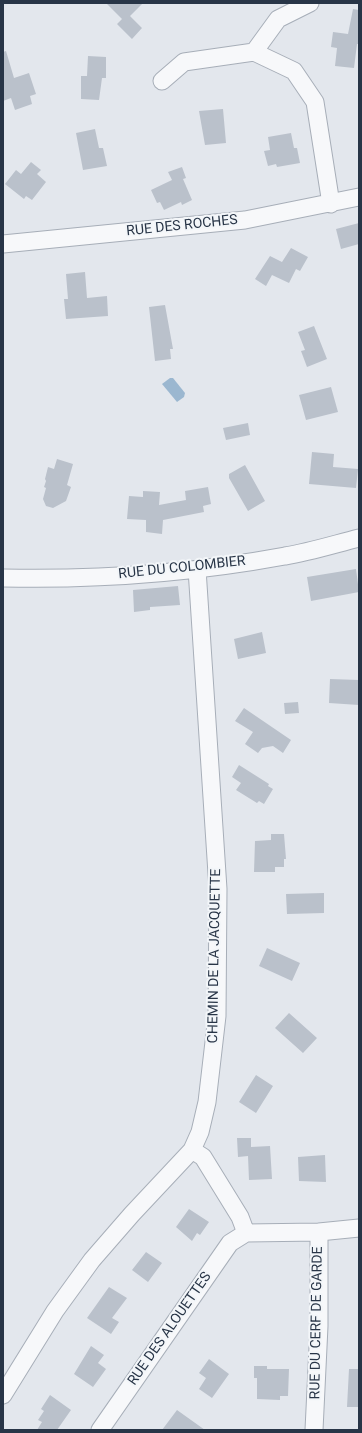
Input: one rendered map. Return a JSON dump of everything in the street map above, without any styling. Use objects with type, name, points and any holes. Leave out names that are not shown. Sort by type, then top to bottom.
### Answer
[{"type":"street","points":[[254,52],[278,19],[310,3]]},
{"type":"street","points":[[162,81],[184,62],[254,52],[294,71],[315,102],[331,204]]},
{"type":"street","name":"RUE DES ROCHES","points":[[3,244],[245,220],[331,204],[359,197]]},
{"type":"street","name":"RUE DU COLOMBIER","points":[[3,578],[58,579],[197,569],[286,556],[359,538]]},
{"type":"street","name":"CHEMIN DE LA JACQUETTE","points":[[3,1395],[55,1311],[92,1260],[132,1214],[192,1150],[200,1132],[207,1102],[217,1016],[218,889],[197,569]]},
{"type":"street","points":[[192,1150],[203,1157],[240,1217],[246,1233],[319,1232]]},
{"type":"street","name":"RUE DU CERF DE GARDE","points":[[314,1430],[319,1326],[319,1232],[359,1228]]},
{"type":"street","name":"RUE DES ALOUETTES","points":[[100,1430],[230,1243],[246,1233]]},
{"type":"water","points":[[170,378],[173,378],[185,393],[184,397],[177,402],[162,384]]},
{"type":"building","points":[[106,3],[143,3],[130,16],[142,28],[132,39],[117,24],[122,19]]},
{"type":"building","points":[[353,9],[359,10],[359,44],[357,44],[354,68],[335,66],[337,48],[331,47],[333,32],[348,34]]},
{"type":"building","points":[[6,51],[14,78],[29,73],[36,94],[30,96],[32,104],[15,110],[11,98],[3,101],[3,52]]},
{"type":"building","points":[[88,56],[106,57],[106,78],[102,78],[99,100],[81,99],[81,76],[87,76]]},
{"type":"building","points":[[223,109],[226,143],[205,145],[199,111]]},
{"type":"building","points":[[95,129],[99,148],[103,148],[107,166],[83,170],[76,133]]},
{"type":"building","points":[[291,133],[294,148],[297,148],[300,163],[277,167],[276,164],[268,166],[264,151],[270,150],[268,137]]},
{"type":"building","points":[[31,162],[41,170],[37,174],[46,182],[32,200],[26,196],[24,199],[5,184],[16,170],[21,174]]},
{"type":"building","points":[[182,167],[186,178],[183,179],[192,200],[182,205],[181,202],[164,210],[160,202],[157,203],[151,190],[172,180],[168,172]]},
{"type":"building","points":[[359,223],[359,244],[341,249],[336,229]]},
{"type":"building","points":[[291,248],[308,257],[300,271],[296,269],[289,283],[272,275],[266,286],[255,279],[270,256],[282,262]]},
{"type":"building","points":[[85,272],[87,298],[107,296],[108,316],[66,319],[64,299],[68,299],[66,274]]},
{"type":"building","points":[[165,305],[173,349],[170,349],[171,359],[155,361],[149,307]]},
{"type":"building","points":[[314,326],[327,359],[307,367],[301,351],[305,350],[298,332]]},
{"type":"building","points":[[331,387],[338,412],[306,420],[299,395]]},
{"type":"building","points":[[248,423],[250,435],[226,440],[223,428]]},
{"type":"building","points":[[312,452],[334,454],[333,467],[358,469],[356,488],[309,484]]},
{"type":"building","points":[[57,459],[73,464],[67,485],[71,487],[66,501],[53,508],[46,506],[43,499],[46,488],[44,487],[48,467],[54,469]]},
{"type":"building","points":[[245,465],[265,501],[248,511],[229,478],[229,474]]},
{"type":"building","points":[[208,487],[211,504],[203,506],[204,512],[163,520],[162,534],[146,532],[146,520],[127,519],[129,496],[143,497],[143,491],[160,492],[159,505],[186,500],[185,491]]},
{"type":"building","points":[[356,569],[359,592],[311,601],[307,577]]},
{"type":"building","points":[[178,586],[180,605],[150,607],[150,610],[134,612],[133,590]]},
{"type":"building","points":[[262,632],[266,653],[238,659],[234,639]]},
{"type":"building","points":[[330,679],[359,680],[359,705],[329,703]]},
{"type":"building","points":[[298,702],[299,713],[285,714],[284,703]]},
{"type":"building","points":[[244,708],[291,740],[283,753],[273,746],[262,748],[258,753],[245,744],[253,732],[235,721]]},
{"type":"building","points":[[239,765],[269,784],[268,786],[273,789],[264,804],[259,801],[257,803],[236,790],[241,783],[232,777]]},
{"type":"building","points":[[271,834],[284,834],[286,859],[284,859],[284,867],[275,867],[275,872],[254,872],[255,841],[271,840]]},
{"type":"building","points":[[324,893],[324,913],[287,914],[286,894]]},
{"type":"building","points":[[267,948],[300,963],[292,981],[259,966]]},
{"type":"building","points":[[289,1013],[317,1038],[303,1053],[275,1028]]},
{"type":"building","points":[[256,1075],[273,1086],[256,1113],[239,1102]]},
{"type":"building","points":[[237,1138],[251,1138],[251,1147],[270,1146],[272,1179],[249,1180],[248,1156],[238,1157]]},
{"type":"building","points":[[325,1155],[326,1182],[299,1181],[298,1157]]},
{"type":"building","points":[[189,1209],[209,1222],[200,1235],[197,1233],[192,1241],[176,1227]]},
{"type":"building","points":[[146,1252],[162,1263],[148,1282],[132,1270]]},
{"type":"building","points":[[109,1287],[127,1298],[112,1318],[119,1322],[111,1334],[87,1318]]},
{"type":"building","points":[[91,1346],[104,1355],[98,1363],[106,1369],[93,1387],[74,1374]]},
{"type":"building","points":[[209,1359],[229,1374],[212,1398],[199,1389],[206,1378],[199,1373]]},
{"type":"building","points":[[254,1366],[267,1366],[267,1369],[289,1369],[288,1396],[280,1396],[280,1400],[257,1399],[257,1378],[254,1378]]},
{"type":"building","points":[[349,1369],[359,1369],[359,1407],[347,1407]]},
{"type":"building","points":[[50,1395],[71,1410],[57,1430],[37,1430],[42,1422],[38,1420],[44,1411],[41,1409]]},
{"type":"building","points":[[177,1410],[205,1430],[162,1430]]}]
